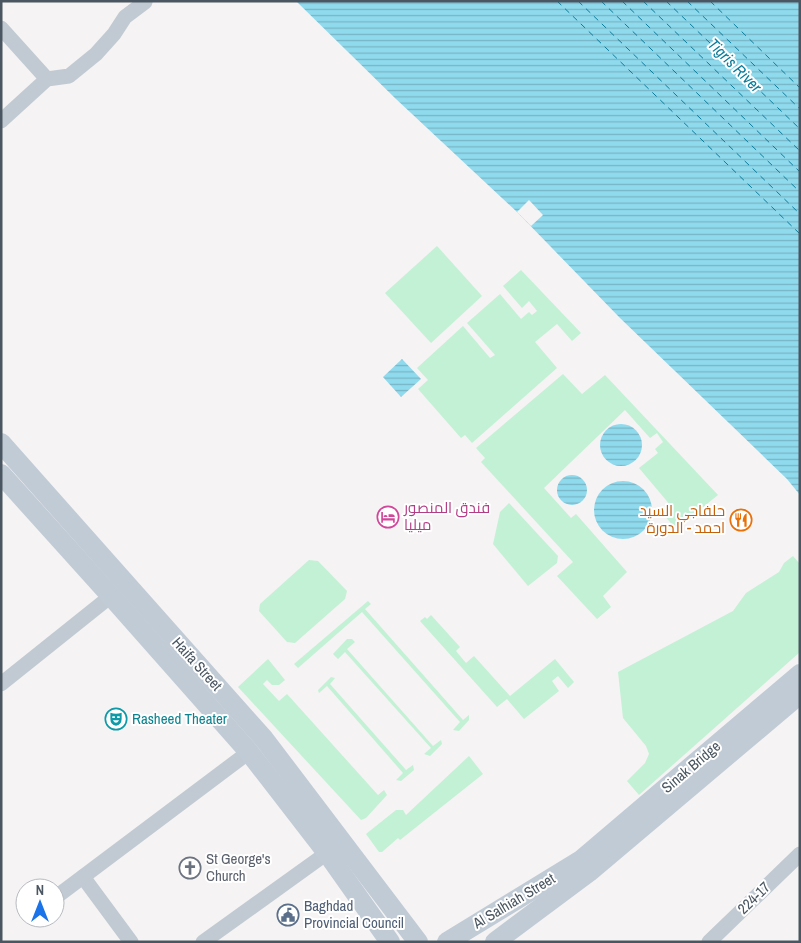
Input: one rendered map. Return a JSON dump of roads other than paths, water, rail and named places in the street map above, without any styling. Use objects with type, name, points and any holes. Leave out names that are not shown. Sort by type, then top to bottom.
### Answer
[{"type":"main road","name":"Haifa Street","points":[[1,443],[264,740],[343,841],[418,942]]},
{"type":"main road","name":"Haifa Street","points":[[1,474],[249,752],[327,853],[390,942]]},
{"type":"main road","name":"Sinak Bridge","points":[[585,866],[800,674]]},
{"type":"main road","name":"Sinak Bridge","points":[[585,866],[800,694]]},
{"type":"main road","name":"Al Salhiah Street","points":[[447,942],[585,866]]},
{"type":"main road","name":"Al Salhiah Street","points":[[495,942],[585,866]]},
{"type":"street","points":[[2,119],[48,79],[69,76],[96,54],[114,34],[125,17],[144,2]]},
{"type":"street","points":[[1,28],[48,79]]},
{"type":"street","points":[[1,684],[111,596]]},
{"type":"street","points":[[65,890],[249,752]]},
{"type":"street","points":[[203,942],[327,853]]},
{"type":"street","name":"224-17","points":[[709,942],[800,854]]},
{"type":"street","points":[[83,877],[131,942]]},
{"type":"water","name":"Tigris River","points":[[296,1],[800,1],[800,495],[787,479],[620,318],[517,212],[396,99]]},
{"type":"water","points":[[402,359],[421,379],[401,397],[383,377]]},
{"type":"water","points":[[625,424],[633,427],[639,433],[642,445],[639,457],[633,463],[617,466],[609,463],[603,457],[600,441],[603,433],[609,427]]},
{"type":"water","points":[[572,475],[578,476],[586,484],[586,496],[578,504],[572,505],[566,504],[558,496],[557,490],[558,484],[566,476]]},
{"type":"water","points":[[623,481],[634,483],[647,494],[652,510],[650,521],[639,534],[623,539],[612,537],[599,526],[594,510],[596,499],[607,486]]},
{"type":"place","name":"فندق المنصور ميليا","points":[[388,517]]},
{"type":"place","name":"حلفاجي السيد احمد - الدورة","points":[[741,520]]},
{"type":"place","name":"Rasheed Theater","points":[[116,719]]},
{"type":"place","name":"St George's Church","points":[[190,868]]},
{"type":"place","name":"Baghdad Provincial Council","points":[[288,915]]}]
